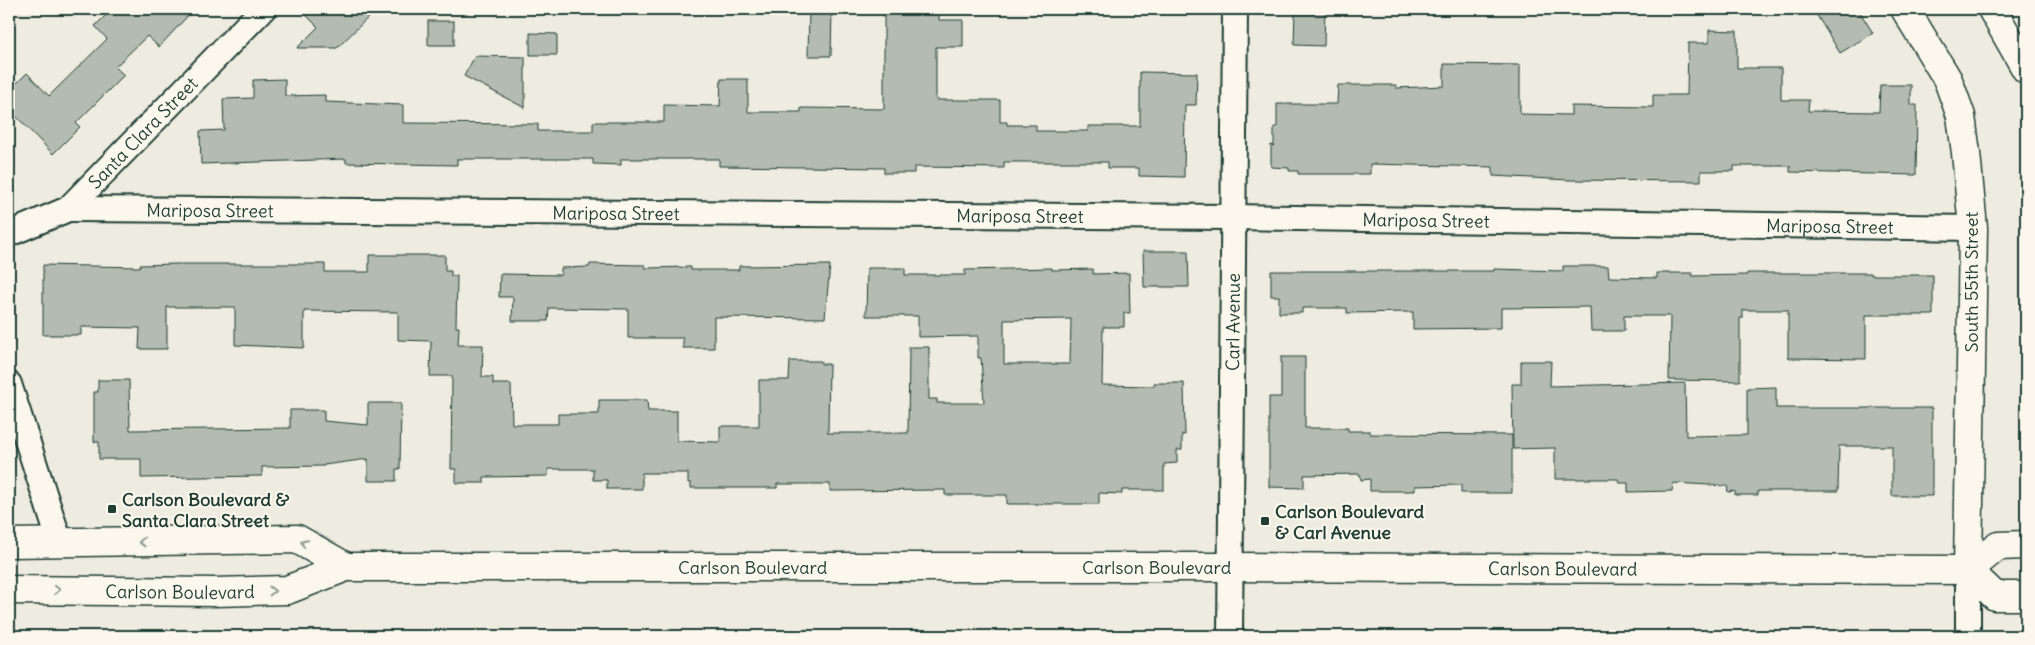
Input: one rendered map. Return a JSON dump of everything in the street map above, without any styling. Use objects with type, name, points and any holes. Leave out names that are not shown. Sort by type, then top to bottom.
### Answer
[{"type":"main road","name":"South 55th Street","points":[[1905,9],[1948,80],[1961,116],[1966,153],[1972,228],[1968,570]]},
{"type":"main road","points":[[1992,9],[2026,69]]},
{"type":"main road","name":"Carlson Boulevard","points":[[9,543],[297,539],[346,566]]},
{"type":"main road","points":[[2026,545],[1998,546],[1968,570],[1995,596],[2026,596]]},
{"type":"main road","name":"Carlson Boulevard","points":[[9,590],[215,592],[287,590],[346,566],[1968,570]]},
{"type":"street","name":"Santa Clara Street","points":[[9,234],[68,209],[264,9]]},
{"type":"street","name":"Carl Avenue","points":[[1230,636],[1235,9]]},
{"type":"street","name":"Mariposa Street","points":[[68,209],[1232,217],[1972,228]]},
{"type":"street","points":[[9,384],[60,543]]},
{"type":"street","points":[[1968,570],[1968,636]]},
{"type":"building","points":[[112,9],[194,9],[159,47],[147,36],[115,67],[124,75],[76,123],[80,127],[53,154],[9,109],[9,91],[27,73],[49,96],[107,39],[95,26]]},
{"type":"building","points":[[300,9],[377,9],[337,48],[297,48],[318,27]]},
{"type":"building","points":[[809,9],[832,9],[831,56],[808,56]]},
{"type":"building","points":[[884,9],[939,9],[939,20],[963,20],[963,47],[936,47],[936,100],[1000,100],[1000,122],[1007,122],[1007,125],[1036,125],[1036,131],[1088,131],[1088,126],[1140,126],[1140,72],[1197,73],[1196,105],[1185,105],[1184,177],[1139,176],[1139,168],[1108,168],[1108,162],[1004,162],[1004,168],[914,167],[914,173],[884,173],[884,168],[719,166],[719,159],[621,159],[621,165],[593,164],[593,159],[457,159],[457,165],[346,163],[346,159],[201,164],[200,131],[224,130],[223,99],[253,98],[253,80],[285,79],[285,96],[325,95],[325,102],[403,105],[403,123],[538,124],[538,131],[593,131],[593,122],[664,122],[664,105],[720,106],[721,79],[748,79],[748,112],[801,112],[801,108],[884,109]]},
{"type":"building","points":[[1295,9],[1325,9],[1324,46],[1294,45]]},
{"type":"building","points":[[1813,9],[1858,9],[1873,33],[1840,53]]},
{"type":"building","points":[[428,21],[454,21],[454,45],[428,45]]},
{"type":"building","points":[[1709,30],[1737,31],[1737,68],[1781,68],[1781,100],[1809,100],[1808,111],[1879,112],[1880,85],[1911,85],[1911,105],[1917,105],[1916,175],[1790,172],[1790,166],[1734,166],[1734,171],[1701,171],[1701,181],[1569,180],[1493,176],[1493,167],[1370,164],[1370,174],[1298,174],[1298,171],[1289,171],[1289,168],[1271,167],[1271,145],[1274,146],[1274,127],[1277,127],[1277,104],[1337,104],[1338,85],[1396,85],[1396,88],[1444,86],[1444,64],[1520,65],[1520,114],[1571,115],[1571,106],[1653,107],[1653,95],[1687,95],[1688,43],[1709,43]]},
{"type":"building","points":[[530,33],[557,34],[557,55],[530,55]]},
{"type":"building","points":[[475,56],[525,57],[525,108],[464,76]]},
{"type":"building","points":[[1143,251],[1188,251],[1189,287],[1144,287]]},
{"type":"building","points":[[369,255],[445,255],[445,271],[451,271],[451,276],[457,276],[456,327],[459,327],[458,345],[483,345],[482,377],[493,377],[493,384],[511,384],[512,424],[558,424],[558,414],[599,414],[599,400],[647,400],[648,411],[677,411],[677,441],[720,442],[720,426],[759,426],[759,380],[789,380],[790,361],[821,361],[821,364],[829,364],[828,433],[908,433],[909,347],[929,347],[929,399],[937,399],[937,403],[984,403],[981,358],[978,358],[978,336],[918,337],[918,316],[866,316],[867,268],[905,268],[905,275],[965,275],[965,270],[1052,268],[1052,270],[1093,269],[1093,274],[1129,273],[1130,313],[1124,313],[1124,327],[1103,327],[1102,385],[1154,386],[1154,383],[1184,383],[1185,435],[1182,434],[1182,450],[1177,450],[1177,463],[1164,464],[1164,490],[1122,490],[1122,494],[1099,493],[1099,504],[1007,504],[1007,495],[945,495],[945,490],[830,491],[830,484],[777,484],[777,488],[691,488],[691,483],[688,483],[688,473],[642,473],[642,489],[607,489],[607,480],[593,480],[593,469],[548,469],[548,476],[484,477],[484,483],[456,483],[456,469],[451,469],[452,376],[430,376],[431,341],[398,340],[398,312],[304,311],[304,348],[235,345],[235,307],[167,307],[167,349],[139,349],[140,328],[81,327],[81,335],[43,335],[43,265],[140,267],[140,265],[175,264],[325,264],[325,272],[369,272]],"holes":[[[1071,319],[1070,364],[1004,364],[1004,320]]]},
{"type":"building","points":[[590,264],[645,265],[645,268],[691,267],[691,270],[739,270],[739,266],[830,265],[825,318],[714,317],[714,348],[683,348],[683,338],[628,338],[628,309],[549,308],[548,321],[512,321],[513,297],[499,297],[500,274],[561,275],[561,268],[589,267]]},
{"type":"building","points":[[1563,266],[1608,266],[1609,277],[1657,278],[1657,273],[1692,273],[1692,276],[1747,275],[1747,273],[1933,275],[1933,315],[1866,315],[1866,359],[1788,358],[1788,310],[1743,310],[1743,318],[1740,318],[1740,381],[1669,380],[1670,316],[1624,316],[1624,331],[1591,331],[1590,307],[1501,308],[1501,328],[1413,329],[1413,312],[1347,313],[1347,308],[1302,308],[1302,313],[1279,313],[1279,296],[1271,296],[1271,271],[1494,271],[1494,269],[1563,271]]},
{"type":"building","points":[[1281,357],[1305,357],[1305,428],[1348,428],[1348,431],[1370,431],[1370,434],[1512,435],[1512,493],[1461,493],[1461,485],[1415,486],[1415,491],[1370,491],[1370,479],[1361,480],[1360,474],[1304,475],[1304,488],[1269,487],[1269,397],[1281,397]]},
{"type":"building","points":[[1521,361],[1551,361],[1550,386],[1685,383],[1686,436],[1747,435],[1747,388],[1776,387],[1776,408],[1932,408],[1932,496],[1892,496],[1892,446],[1839,446],[1838,491],[1758,491],[1758,495],[1735,495],[1735,491],[1728,492],[1727,486],[1673,483],[1672,491],[1628,492],[1628,483],[1619,483],[1618,479],[1555,479],[1555,448],[1513,449],[1512,384],[1521,384]]},
{"type":"building","points":[[98,380],[129,380],[130,430],[290,428],[290,410],[324,410],[324,421],[368,425],[368,403],[401,403],[400,469],[396,469],[396,481],[368,481],[368,459],[324,466],[262,467],[262,476],[141,478],[141,459],[99,459],[99,442],[94,442],[94,392],[98,392]]},
{"type":"place","name":"Carlson Boulevard & Santa Clara Street","points":[[112,509]]},
{"type":"place","name":"Carlson Boulevard & Carl Avenue","points":[[1265,521]]}]
